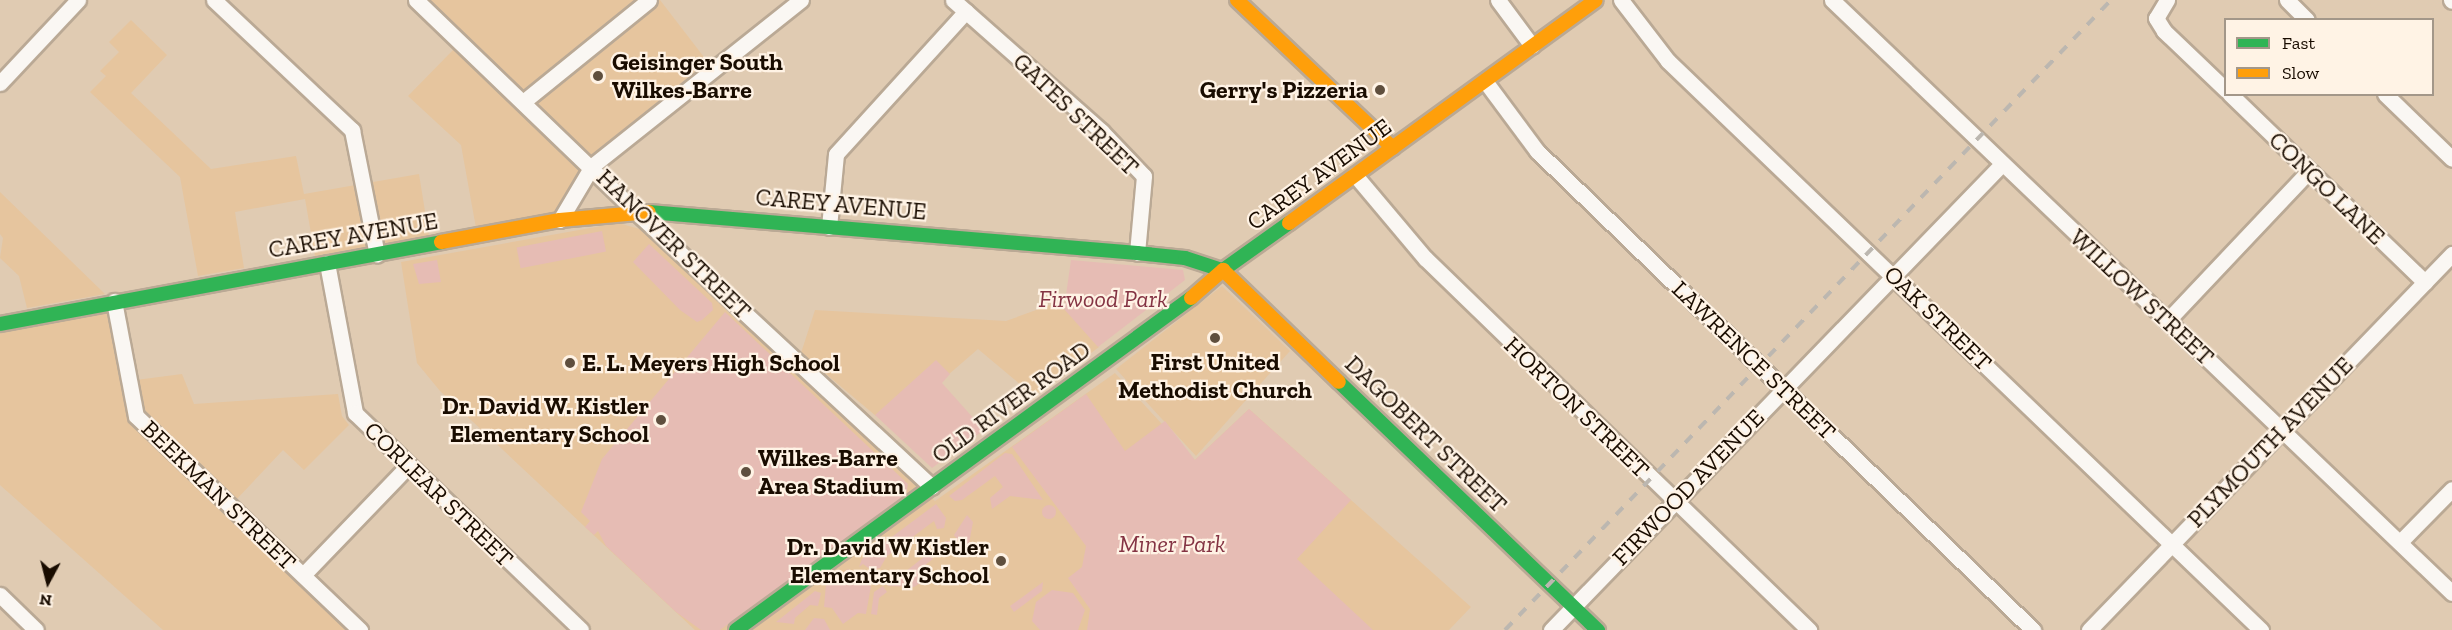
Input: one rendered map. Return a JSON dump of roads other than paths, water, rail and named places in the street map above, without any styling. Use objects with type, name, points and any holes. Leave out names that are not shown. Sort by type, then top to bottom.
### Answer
[{"type":"main road","points":[[1237,0],[1394,148]]},
{"type":"main road","name":"CAREY AVENUE","points":[[0,324],[560,220],[635,212],[829,226],[1137,253],[1185,258],[1223,270],[1596,0]]},
{"type":"main road","name":"OLD RIVER ROAD","points":[[736,630],[1203,290],[1223,270]]},
{"type":"main road","name":"DAGOBERT STREET","points":[[1223,270],[1598,630]]},
{"type":"street","points":[[0,83],[78,0]]},
{"type":"street","points":[[214,0],[352,130],[377,255]]},
{"type":"street","name":"HANOVER STREET","points":[[416,0],[592,166],[635,212],[932,487]]},
{"type":"street","points":[[523,102],[649,0]]},
{"type":"street","points":[[560,220],[592,166],[801,0]]},
{"type":"street","name":"GATES STREET","points":[[954,0],[1101,131],[1144,176],[1137,253]]},
{"type":"street","points":[[1498,0],[1532,46]]},
{"type":"street","name":"OAK STREET","points":[[1621,0],[1668,61],[2261,630]]},
{"type":"street","name":"WILLOW STREET","points":[[1832,0],[2452,593]]},
{"type":"street","points":[[2167,0],[2156,18],[2164,31],[2224,88]]},
{"type":"street","points":[[2287,0],[2305,18]]},
{"type":"street","points":[[829,226],[836,154],[966,11]]},
{"type":"street","name":"LAWRENCE STREET","points":[[1485,81],[1537,151],[2033,630]]},
{"type":"street","name":"CONGO LANE","points":[[2232,96],[2425,282]]},
{"type":"street","points":[[2387,96],[2452,159]]},
{"type":"street","name":"FIRWOOD AVENUE","points":[[1551,630],[2002,164]]},
{"type":"street","points":[[2167,321],[2309,171]]},
{"type":"street","name":"HORTON STREET","points":[[1355,175],[1425,258],[1809,630]]},
{"type":"street","name":"PLYMOUTH AVENUE","points":[[2089,630],[2452,254]]},
{"type":"street","name":"CORLEAR STREET","points":[[327,263],[355,413],[581,630]]},
{"type":"street","name":"BEEKMAN STREET","points":[[114,301],[136,416],[360,630]]},
{"type":"street","points":[[303,575],[408,466]]},
{"type":"street","points":[[2400,542],[2452,489]]},
{"type":"street","points":[[0,595],[36,630]]},
{"type":"railway","points":[[1505,630],[2111,0]]},
{"type":"place","name":"Geisinger South Wilkes-Barre","points":[[598,76]]},
{"type":"place","name":"Gerry's Pizzeria","points":[[1380,90]]},
{"type":"place","name":"First United Methodist Church","points":[[1215,338]]},
{"type":"place","name":"E. L. Meyers High School","points":[[570,363]]},
{"type":"place","name":"Dr. David W. Kistler Elementary School","points":[[661,420]]},
{"type":"place","name":"Wilkes-Barre Area Stadium","points":[[746,472]]},
{"type":"place","name":"Dr. David W Kistler Elementary School","points":[[1001,561]]},
{"type":"park label","name":"Firwood Park","points":[[1103,299]]},
{"type":"park label","name":"Miner Park","points":[[1172,544]]}]
